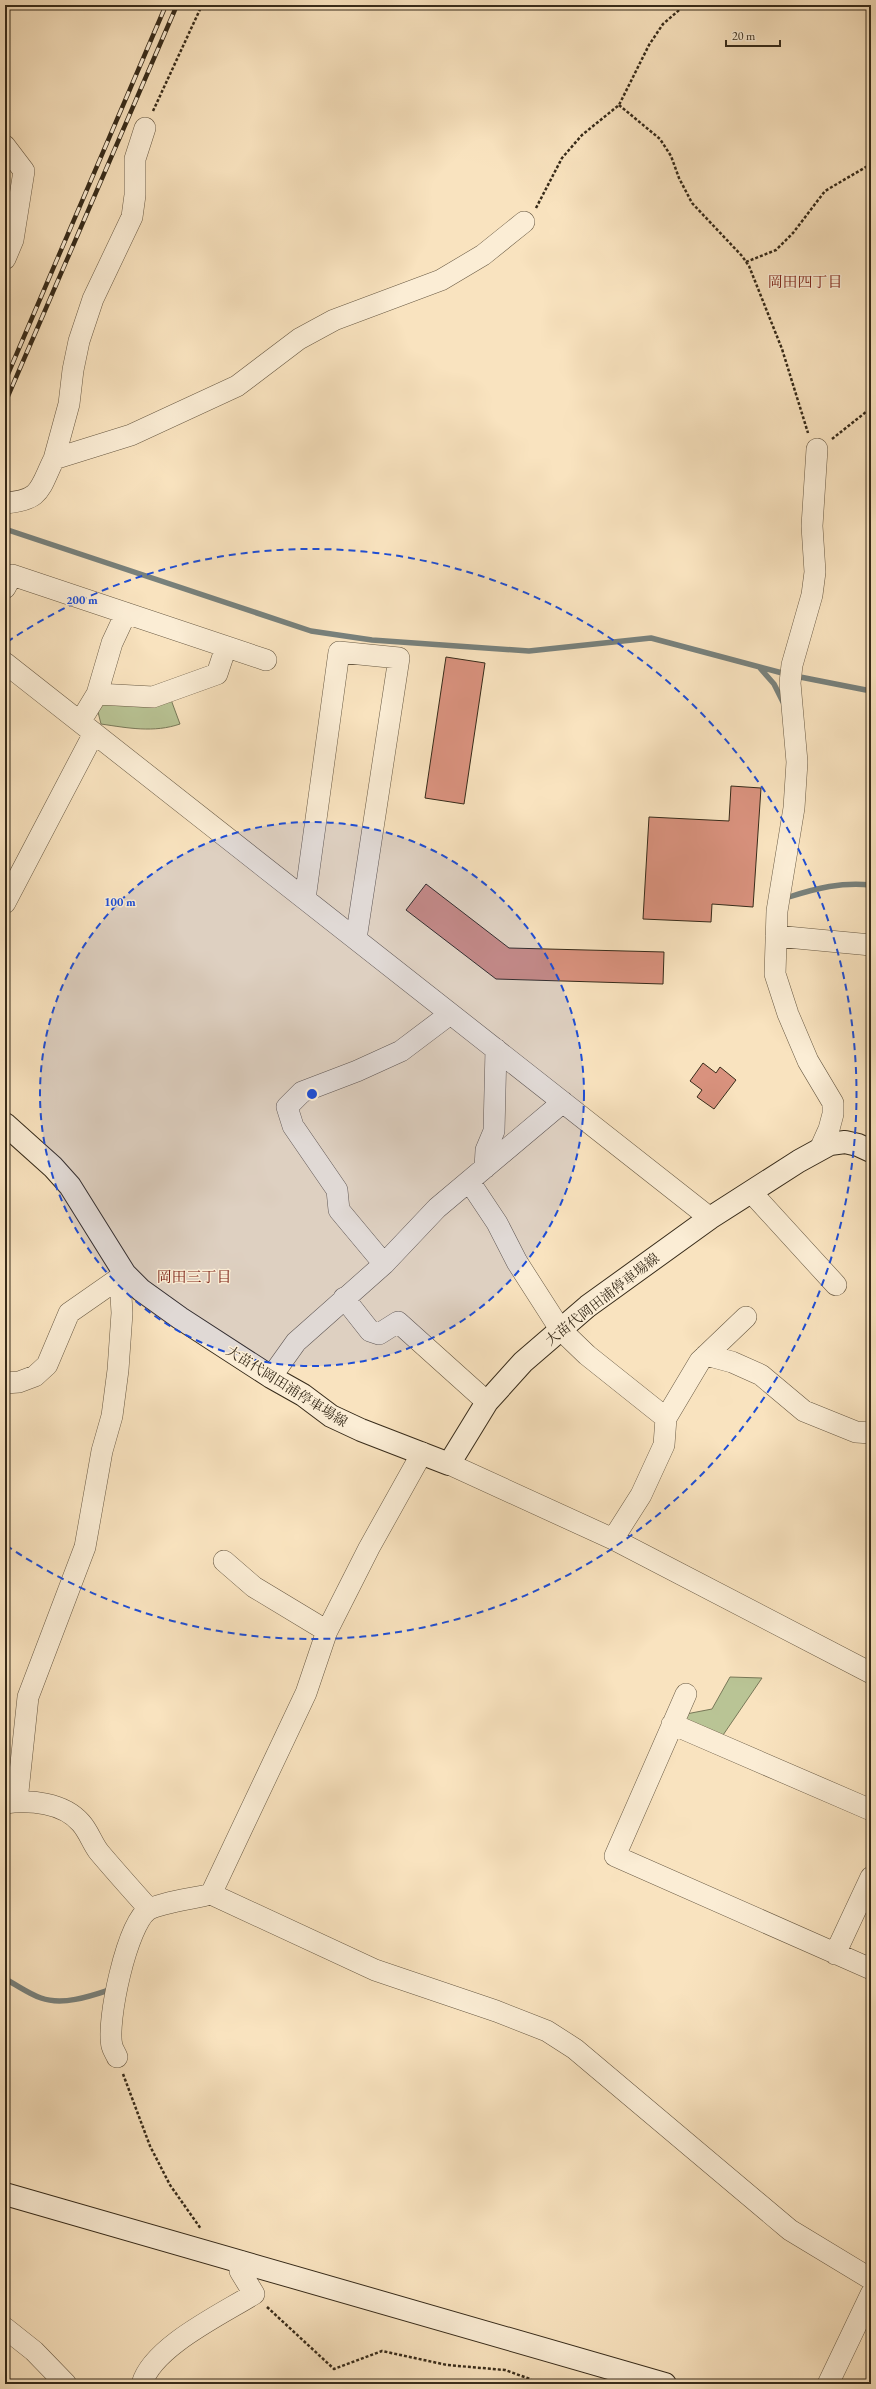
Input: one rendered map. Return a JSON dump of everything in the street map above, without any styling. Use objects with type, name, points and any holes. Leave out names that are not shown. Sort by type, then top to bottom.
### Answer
[{"type":"main road","name":"大苗代岡田浦停車場線","points":[[5,1124],[53,1167],[70,1186],[122,1277],[180,1318],[271,1377],[303,1395],[330,1416],[449,1464],[487,1402],[523,1362],[588,1306],[710,1218],[820,1149],[830,1144],[845,1142],[858,1145],[871,1151]]},
{"type":"main road","points":[[5,2194],[665,2384]]},
{"type":"street","points":[[5,503],[24,501],[36,494],[54,459],[69,404],[79,341],[90,306],[132,217],[135,195],[135,159],[145,128]]},
{"type":"street","points":[[5,146],[24,171],[13,240],[5,259]]},
{"type":"street","points":[[54,459],[131,435],[237,386],[299,339],[334,320],[441,280],[483,255],[524,222]]},
{"type":"street","points":[[817,449],[812,526],[815,572],[812,595],[792,665],[790,683],[797,762],[794,808],[777,911],[775,974],[788,1014],[808,1061],[833,1103],[831,1121],[820,1149]]},
{"type":"street","points":[[5,588],[12,575],[266,660]]},
{"type":"street","points":[[5,903],[87,728],[112,643],[126,614]]},
{"type":"street","points":[[98,694],[153,697],[217,674],[226,647]]},
{"type":"street","points":[[305,899],[339,652],[399,658],[356,940]]},
{"type":"street","points":[[5,663],[710,1218]]},
{"type":"street","points":[[776,936],[871,945]]},
{"type":"street","points":[[384,1264],[339,1210],[338,1190],[293,1126],[287,1108],[302,1092],[357,1071],[401,1051],[450,1014]]},
{"type":"street","points":[[485,1168],[486,1150],[494,1131],[496,1049]]},
{"type":"street","points":[[271,1377],[296,1342],[384,1264],[437,1208],[563,1102]]},
{"type":"street","points":[[469,1181],[497,1223],[517,1262],[560,1329],[587,1355],[666,1418]]},
{"type":"street","points":[[751,1192],[836,1285]]},
{"type":"street","points":[[5,1383],[19,1382],[35,1376],[47,1365],[69,1313],[122,1277]]},
{"type":"street","points":[[122,1277],[121,1320],[112,1416],[102,1451],[85,1547],[28,1697],[11,1802],[51,1805],[70,1813],[82,1823],[98,1850],[149,1909]]},
{"type":"street","points":[[344,1298],[370,1331],[379,1334],[398,1322],[487,1402]]},
{"type":"street","points":[[613,1539],[641,1495],[664,1445],[666,1418],[700,1361],[746,1317]]},
{"type":"street","points":[[706,1355],[732,1362],[761,1375],[804,1411],[856,1432],[871,1433]]},
{"type":"street","points":[[211,1894],[306,1693],[327,1632],[369,1548],[422,1454]]},
{"type":"street","points":[[449,1464],[613,1539],[871,1673]]},
{"type":"street","points":[[224,1561],[254,1587],[327,1632]]},
{"type":"street","points":[[686,1694],[615,1856],[871,1969]]},
{"type":"street","points":[[672,1724],[871,1810]]},
{"type":"street","points":[[835,1954],[871,1877]]},
{"type":"street","points":[[117,2057],[112,2046],[113,2004],[129,1943],[141,1917],[149,1909],[211,1894],[375,1970],[496,2011],[547,2031],[575,2048],[790,2230],[871,2279]]},
{"type":"street","points":[[142,2384],[144,2377],[157,2360],[182,2339],[254,2294],[240,2271],[242,2262]]},
{"type":"street","points":[[828,2384],[871,2294]]},
{"type":"street","points":[[5,2328],[34,2351],[66,2384]]},
{"type":"path","points":[[145,128],[202,5]]},
{"type":"path","points":[[524,222],[540,203],[549,178],[562,158],[582,135],[619,105],[649,45],[663,24],[686,5]]},
{"type":"path","points":[[619,105],[660,139],[671,156],[679,178],[692,203],[746,262],[782,348],[808,432],[817,449],[848,428],[871,408]]},
{"type":"path","points":[[746,262],[776,250],[793,233],[825,191],[871,164]]},
{"type":"path","points":[[117,2057],[150,2146],[170,2185],[204,2234],[201,2250]]},
{"type":"path","points":[[254,2294],[334,2370],[382,2351],[447,2365],[505,2370],[530,2379],[537,2384]]},
{"type":"green space","points":[[170,697],[180,724],[170,727],[141,729],[101,724],[98,712],[101,703]]},
{"type":"green space","points":[[730,1677],[762,1678],[721,1738],[690,1725],[681,1715],[712,1709]]},
{"type":"building","points":[[446,657],[485,663],[464,804],[425,798]]},
{"type":"building","points":[[731,786],[761,788],[753,907],[712,904],[711,922],[643,919],[649,817],[729,821]]},
{"type":"building","points":[[426,884],[509,948],[664,952],[663,984],[496,979],[406,910]]},
{"type":"building","points":[[703,1063],[716,1073],[720,1067],[736,1080],[714,1109],[697,1097],[702,1090],[690,1081]]},
{"type":"waterway","points":[[5,529],[311,631],[372,640],[529,651],[651,638],[786,674]]},
{"type":"waterway","points":[[760,668],[774,684],[783,702]]},
{"type":"waterway","points":[[795,676],[871,691]]},
{"type":"waterway","points":[[784,894],[789,897],[829,886],[849,884],[871,885]]},
{"type":"waterway","points":[[5,1979],[41,1998],[58,2001],[68,2001],[112,1989]]},
{"type":"railway","points":[[5,381],[166,5]]},
{"type":"railway","points":[[5,403],[177,5]]},
{"type":"district","name":"岡田四丁目","points":[[805,282]]},
{"type":"district","name":"岡田三丁目","points":[[194,1277]]}]
